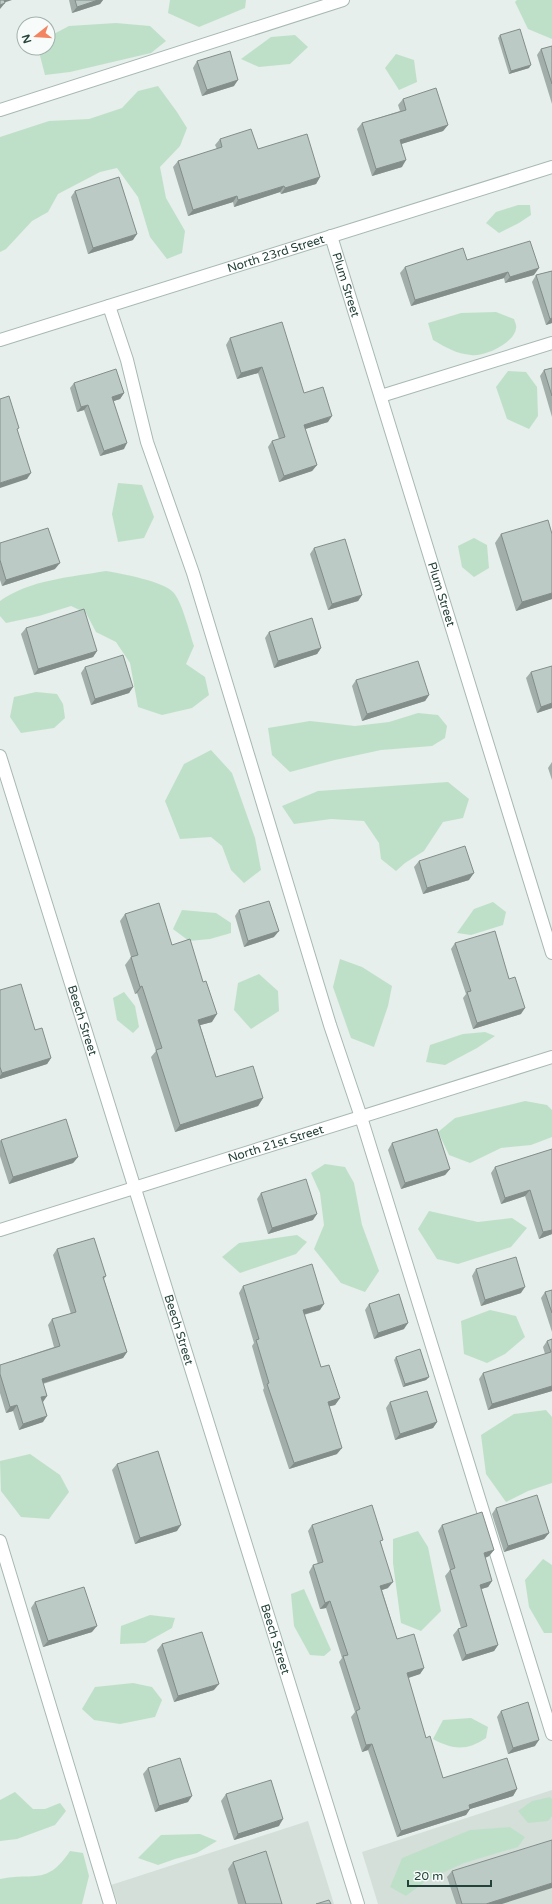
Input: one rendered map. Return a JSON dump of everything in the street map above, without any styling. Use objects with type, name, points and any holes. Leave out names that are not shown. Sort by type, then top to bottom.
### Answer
[{"type":"street","points":[[0,110],[343,0]]},
{"type":"street","name":"North 23rd Street","points":[[0,340],[552,167]]},
{"type":"street","name":"Plum Street","points":[[331,236],[552,953]]},
{"type":"street","points":[[109,306],[127,360],[147,442],[193,573],[330,1026],[361,1117],[552,1734]]},
{"type":"street","points":[[381,396],[552,343]]},
{"type":"street","name":"Beech Street","points":[[0,756],[358,1904]]},
{"type":"street","name":"North 21st Street","points":[[0,1230],[552,1057]]},
{"type":"street","points":[[0,1541],[110,1904]]},
{"type":"shaded area","points":[[552,1790],[552,1904],[378,1904],[362,1852]]},
{"type":"shaded area","points":[[308,1821],[334,1904],[118,1904],[111,1885]]},
{"type":"green space","points":[[170,0],[246,0],[245,8],[199,27],[168,13]]},
{"type":"green space","points":[[517,0],[552,0],[552,39],[528,29],[515,2]]},
{"type":"green space","points":[[116,23],[150,26],[166,41],[151,53],[70,72],[45,75],[40,56],[56,56],[56,33],[69,26]]},
{"type":"green space","points":[[295,35],[308,47],[290,64],[259,67],[241,59],[271,37]]},
{"type":"green space","points":[[396,54],[414,60],[417,82],[399,90],[385,68]]},
{"type":"green space","points":[[158,86],[187,128],[180,146],[160,167],[166,198],[185,231],[182,253],[167,259],[150,237],[138,197],[117,168],[100,172],[58,194],[48,212],[32,221],[6,249],[0,252],[0,137],[49,121],[89,119],[122,108],[138,91]]},
{"type":"green space","points":[[518,205],[530,205],[531,215],[499,233],[486,223],[496,212]]},
{"type":"green space","points":[[496,312],[514,319],[516,324],[514,334],[505,344],[498,348],[483,354],[471,355],[451,350],[433,340],[428,323],[461,313]]},
{"type":"green space","points":[[508,371],[526,372],[537,387],[538,416],[529,429],[507,419],[496,387]]},
{"type":"green space","points":[[118,483],[142,485],[154,517],[144,538],[118,542],[112,514]]},
{"type":"green space","points":[[474,538],[487,545],[489,568],[474,577],[462,567],[458,546]]},
{"type":"green space","points":[[106,571],[152,582],[169,589],[174,593],[183,611],[194,646],[186,664],[205,677],[209,695],[192,708],[162,715],[138,707],[130,663],[116,642],[96,632],[86,613],[71,606],[39,616],[6,623],[0,616],[0,601],[24,588],[51,580]]},
{"type":"green space","points":[[36,692],[57,694],[63,704],[65,718],[54,728],[21,733],[10,717],[14,697]]},
{"type":"green space","points":[[418,713],[438,715],[447,726],[445,738],[432,746],[381,750],[290,772],[272,755],[268,728],[310,721],[355,726],[389,722]]},
{"type":"green space","points":[[211,750],[232,773],[255,838],[261,870],[244,883],[231,870],[222,846],[211,837],[180,839],[165,801],[184,764]]},
{"type":"green space","points":[[448,782],[469,799],[463,818],[443,822],[424,851],[405,863],[396,871],[381,859],[379,843],[364,821],[331,819],[294,824],[282,806],[318,791]]},
{"type":"green space","points":[[493,902],[506,912],[503,925],[471,935],[457,933],[474,909]]},
{"type":"green space","points":[[182,910],[216,913],[231,923],[231,933],[210,939],[189,941],[173,929]]},
{"type":"green space","points":[[340,959],[362,967],[392,986],[388,1006],[374,1047],[351,1038],[333,987]]},
{"type":"green space","points":[[259,974],[278,991],[279,1011],[251,1029],[234,1010],[238,983]]},
{"type":"green space","points":[[124,992],[135,1006],[139,1027],[133,1033],[117,1020],[113,998]]},
{"type":"green space","points":[[485,1032],[495,1036],[477,1048],[445,1065],[426,1062],[430,1045],[463,1034]]},
{"type":"green space","points":[[525,1101],[547,1105],[552,1110],[552,1137],[531,1145],[501,1148],[470,1163],[449,1155],[438,1132],[455,1118]]},
{"type":"green space","points":[[325,1164],[345,1167],[354,1183],[362,1225],[379,1271],[365,1292],[341,1283],[314,1249],[324,1225],[320,1193],[311,1173]]},
{"type":"green space","points":[[429,1211],[478,1222],[512,1218],[527,1228],[511,1247],[458,1264],[437,1259],[418,1229]]},
{"type":"green space","points":[[297,1235],[307,1242],[296,1254],[240,1273],[222,1257],[239,1243]]},
{"type":"green space","points":[[490,1310],[516,1316],[525,1337],[505,1354],[487,1363],[464,1354],[461,1321]]},
{"type":"green space","points":[[546,1410],[552,1417],[552,1483],[528,1491],[506,1502],[486,1474],[481,1435],[514,1414]]},
{"type":"green space","points":[[30,1454],[60,1475],[69,1492],[49,1519],[21,1517],[1,1491],[0,1461]]},
{"type":"green space","points":[[418,1531],[428,1547],[441,1611],[421,1631],[401,1623],[393,1563],[393,1539]]},
{"type":"green space","points":[[543,1559],[552,1565],[552,1633],[544,1633],[529,1607],[525,1580]]},
{"type":"green space","points":[[304,1589],[331,1650],[324,1656],[310,1655],[294,1626],[291,1594]]},
{"type":"green space","points":[[150,1615],[175,1618],[172,1628],[145,1643],[120,1644],[121,1626]]},
{"type":"green space","points":[[133,1683],[152,1687],[162,1700],[155,1717],[120,1724],[94,1720],[82,1709],[95,1687]]},
{"type":"green space","points":[[471,1718],[488,1727],[486,1738],[473,1745],[460,1748],[440,1743],[433,1739],[443,1720]]},
{"type":"green space","points":[[15,1792],[33,1809],[45,1809],[60,1803],[66,1811],[55,1825],[17,1839],[0,1841],[0,1800]]},
{"type":"green space","points":[[550,1797],[552,1799],[552,1816],[548,1821],[528,1823],[518,1811],[532,1801]]},
{"type":"green space","points":[[510,1827],[525,1837],[518,1847],[464,1863],[427,1880],[406,1896],[390,1887],[402,1858],[470,1830]]},
{"type":"green space","points":[[200,1834],[217,1841],[197,1853],[158,1865],[138,1858],[161,1835]]},
{"type":"green space","points":[[70,1851],[83,1853],[89,1876],[82,1904],[0,1904],[0,1879],[39,1876],[47,1873],[62,1862]]},
{"type":"building","points":[[0,0],[4,0],[5,3],[0,5]]},
{"type":"building","points":[[75,0],[98,0],[77,7]]},
{"type":"building","points":[[520,29],[531,65],[511,71],[500,35]]},
{"type":"building","points":[[552,46],[552,84],[541,49]]},
{"type":"building","points":[[230,51],[238,80],[207,90],[197,61]]},
{"type":"building","points":[[436,88],[448,125],[400,140],[406,160],[376,169],[362,123],[406,110],[403,99]]},
{"type":"building","points":[[251,129],[258,149],[307,134],[320,177],[238,200],[237,196],[193,210],[178,161],[222,147],[220,139]]},
{"type":"building","points":[[119,177],[137,234],[93,248],[75,191]]},
{"type":"building","points":[[530,241],[539,268],[510,277],[508,272],[415,300],[405,267],[463,248],[467,260]]},
{"type":"building","points":[[552,271],[552,318],[550,319],[536,275]]},
{"type":"building","points":[[282,322],[304,393],[323,387],[332,416],[304,425],[317,465],[284,476],[272,441],[285,437],[262,367],[241,373],[230,338]]},
{"type":"building","points":[[552,368],[552,396],[544,370]]},
{"type":"building","points":[[116,369],[124,393],[112,397],[127,443],[104,451],[88,405],[81,407],[74,383]]},
{"type":"building","points":[[9,396],[19,428],[17,429],[31,473],[0,483],[0,399]]},
{"type":"building","points":[[548,520],[552,534],[552,593],[522,602],[501,534]]},
{"type":"building","points":[[48,528],[60,563],[6,580],[0,560],[0,543]]},
{"type":"building","points":[[345,539],[362,595],[332,604],[314,548]]},
{"type":"building","points":[[84,609],[97,651],[38,669],[26,628]]},
{"type":"building","points":[[312,618],[321,648],[278,661],[269,632]]},
{"type":"building","points":[[123,655],[133,687],[95,699],[85,667]]},
{"type":"building","points":[[418,661],[429,695],[367,714],[356,680]]},
{"type":"building","points":[[552,666],[552,703],[541,707],[531,672]]},
{"type":"building","points":[[465,846],[474,873],[427,888],[419,861]]},
{"type":"building","points":[[269,901],[279,931],[248,941],[239,910]]},
{"type":"building","points":[[159,903],[172,945],[190,939],[203,982],[206,981],[217,1014],[198,1020],[216,1077],[253,1066],[263,1098],[180,1125],[156,1050],[162,1048],[131,957],[138,955],[125,914]]},
{"type":"building","points":[[495,931],[509,979],[515,977],[525,1008],[477,1023],[467,992],[471,991],[455,943]]},
{"type":"building","points":[[21,984],[35,1030],[42,1028],[51,1058],[2,1073],[0,1067],[0,990]]},
{"type":"building","points":[[66,1119],[78,1157],[13,1177],[1,1140]]},
{"type":"building","points":[[437,1129],[450,1169],[405,1183],[392,1143]]},
{"type":"building","points":[[552,1149],[552,1230],[543,1232],[530,1190],[505,1198],[495,1167]]},
{"type":"building","points":[[306,1179],[317,1214],[272,1228],[261,1193]]},
{"type":"building","points":[[94,1238],[106,1276],[103,1277],[127,1352],[42,1379],[47,1396],[41,1397],[47,1416],[23,1424],[17,1405],[10,1407],[0,1374],[0,1365],[60,1346],[52,1319],[76,1312],[57,1249]]},
{"type":"building","points":[[516,1257],[525,1287],[485,1300],[476,1269]]},
{"type":"building","points":[[312,1264],[324,1304],[303,1310],[321,1367],[329,1365],[340,1398],[328,1402],[342,1448],[294,1463],[267,1384],[269,1383],[256,1340],[259,1339],[243,1286]]},
{"type":"building","points":[[552,1290],[552,1313],[545,1292]]},
{"type":"building","points":[[399,1294],[408,1323],[378,1333],[369,1304]]},
{"type":"building","points":[[552,1339],[552,1386],[492,1404],[483,1373],[551,1352],[547,1341]]},
{"type":"building","points":[[420,1349],[429,1377],[405,1384],[396,1357]]},
{"type":"building","points":[[427,1391],[437,1422],[400,1434],[390,1402]]},
{"type":"building","points":[[158,1451],[181,1525],[140,1538],[117,1464]]},
{"type":"building","points":[[537,1495],[549,1533],[508,1546],[496,1508]]},
{"type":"building","points":[[372,1505],[383,1540],[380,1541],[393,1582],[380,1586],[397,1639],[414,1634],[424,1668],[407,1673],[426,1738],[430,1736],[443,1778],[507,1758],[517,1789],[469,1805],[470,1809],[401,1831],[372,1744],[366,1745],[356,1711],[360,1709],[343,1656],[348,1655],[330,1601],[325,1603],[313,1565],[323,1562],[312,1525]]},
{"type":"building","points":[[482,1512],[494,1550],[484,1553],[492,1581],[480,1585],[498,1645],[466,1655],[458,1629],[467,1626],[450,1570],[455,1568],[442,1525]]},
{"type":"building","points":[[84,1587],[97,1626],[48,1641],[35,1602]]},
{"type":"building","points":[[202,1632],[219,1684],[178,1696],[162,1644]]},
{"type":"building","points":[[528,1702],[539,1740],[513,1748],[501,1711]]},
{"type":"building","points":[[180,1758],[192,1796],[159,1806],[148,1768]]},
{"type":"building","points":[[271,1780],[283,1819],[238,1834],[226,1794]]},
{"type":"building","points":[[552,1840],[552,1883],[486,1904],[462,1904],[452,1871]]},
{"type":"building","points":[[266,1851],[282,1904],[246,1904],[233,1862]]},
{"type":"building","points":[[329,1900],[331,1904],[316,1904]]}]
